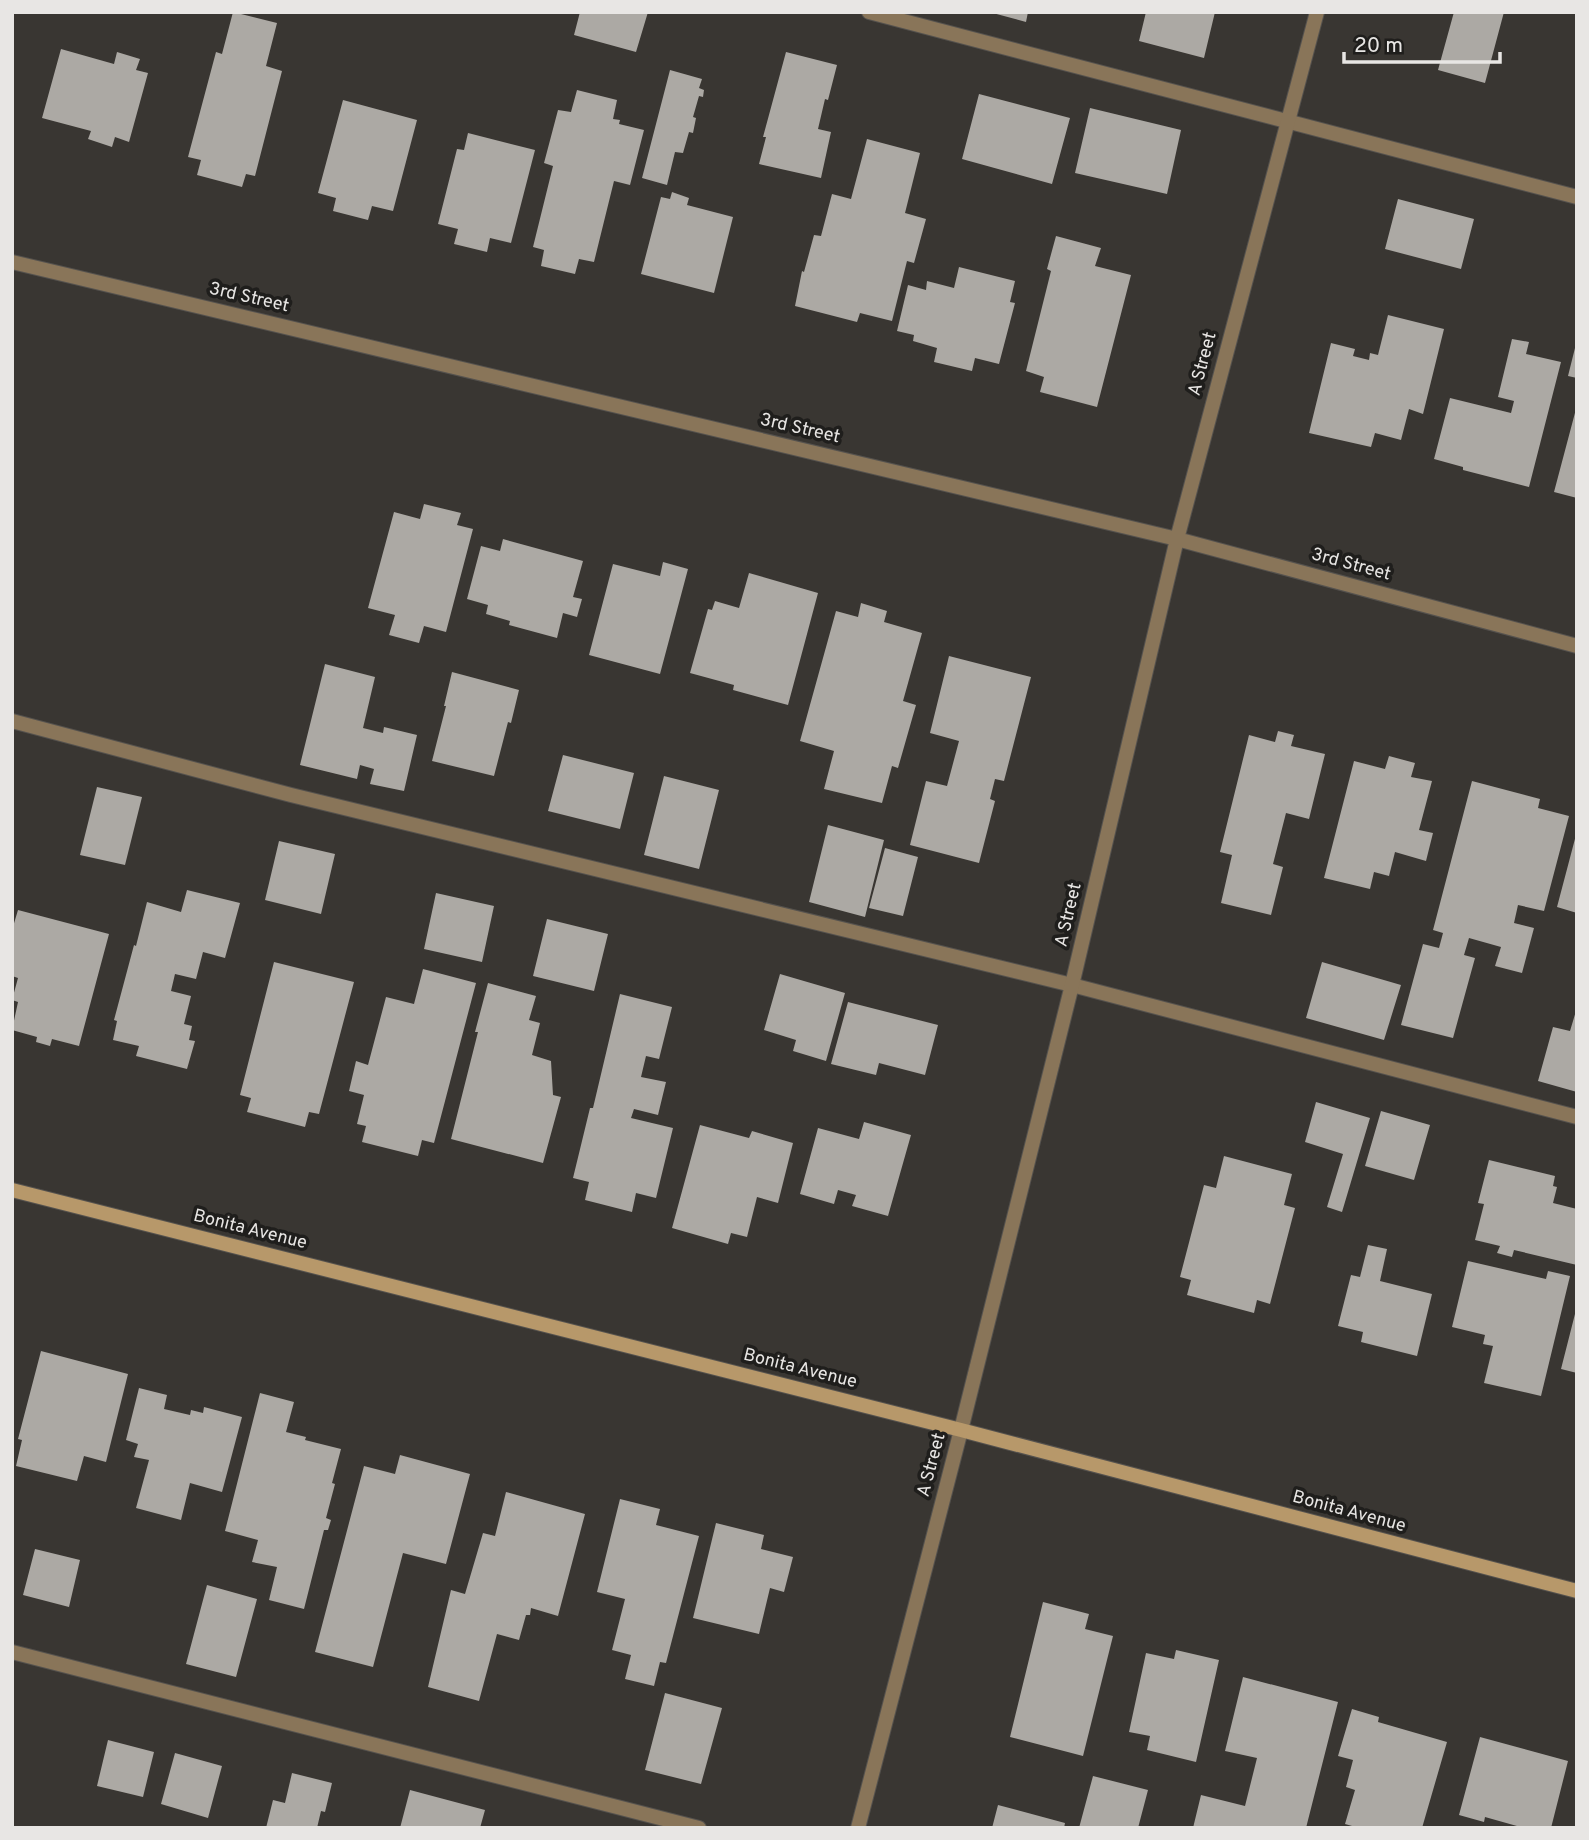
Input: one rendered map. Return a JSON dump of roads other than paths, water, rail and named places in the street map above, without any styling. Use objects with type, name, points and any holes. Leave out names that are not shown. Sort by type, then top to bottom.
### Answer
[{"type":"main road","name":"Bonita Avenue","points":[[12,1190],[961,1430],[1577,1591]]},
{"type":"street","points":[[869,12],[1577,197]]},
{"type":"street","name":"A Street","points":[[858,1828],[1072,985],[1177,539],[1317,12]]},
{"type":"street","name":"3rd Street","points":[[12,262],[1177,539],[1577,646]]},
{"type":"street","points":[[12,721],[291,795],[1072,985],[1577,1117]]},
{"type":"street","points":[[12,1652],[699,1828]]}]
